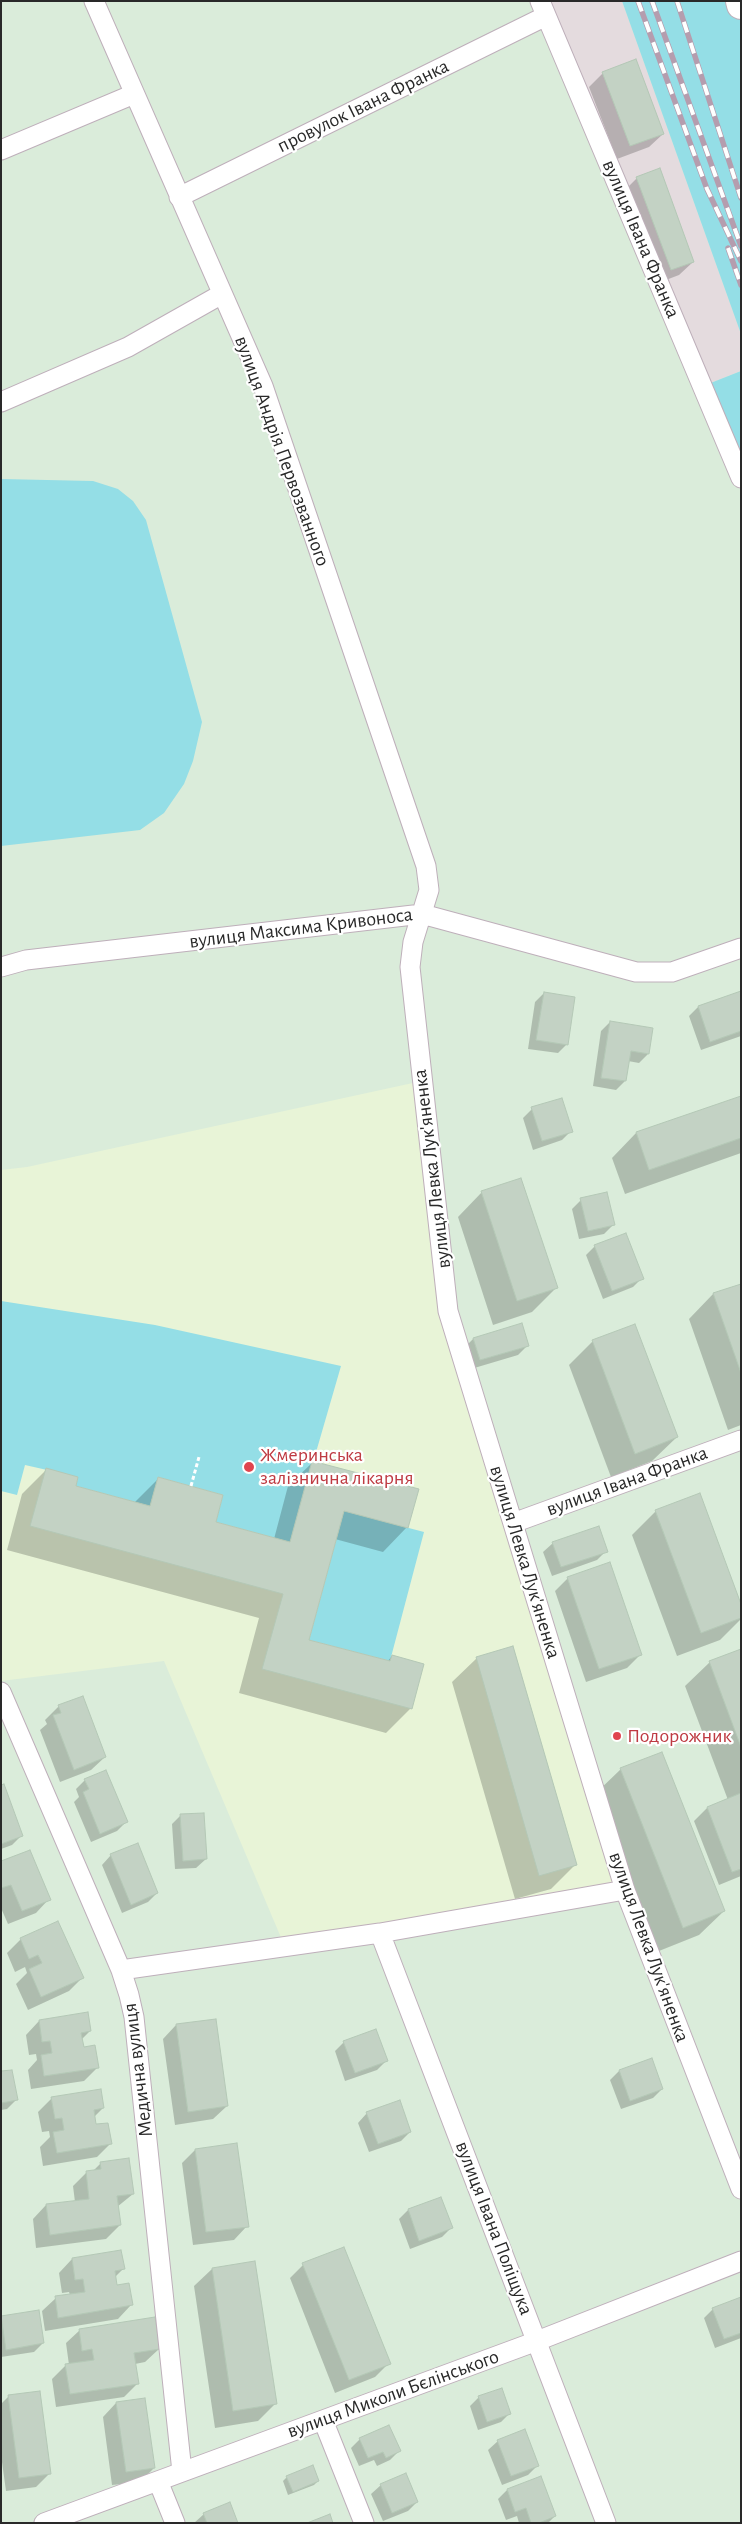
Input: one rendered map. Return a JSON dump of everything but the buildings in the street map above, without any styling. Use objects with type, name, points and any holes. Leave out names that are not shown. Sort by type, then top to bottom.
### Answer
[{"type":"street","name":"вулиця Андрія Первозванного","points":[[94,1],[263,386],[426,866],[429,890],[422,914]]},
{"type":"street","name":"провулок Івана Франка","points":[[179,197],[543,9]]},
{"type":"street","name":"вулиця Івана Франка","points":[[543,9],[741,478]]},
{"type":"street","points":[[1,150],[134,94]]},
{"type":"street","points":[[1,402],[128,347],[222,294]]},
{"type":"street","name":"вулиця Максима Кривоноса","points":[[1,967],[26,960],[422,914],[636,972],[672,972],[741,948]]},
{"type":"street","name":"вулиця Левка Лук'яненка","points":[[422,914],[410,954],[411,982],[448,1311],[626,1890],[741,2189]]},
{"type":"street","name":"вулиця Івана Франка","points":[[513,1523],[741,1440]]},
{"type":"street","name":"Медична вулиця","points":[[1,1692],[121,1970],[134,2017],[182,2472]]},
{"type":"street","points":[[121,1970],[380,1933],[626,1890]]},
{"type":"street","name":"вулиця Івана Поліщука","points":[[380,1933],[606,2523]]},
{"type":"street","name":"вулиця Миколи Бєлінського","points":[[44,2523],[537,2340],[741,2261]]},
{"type":"street","points":[[323,2420],[364,2523]]},
{"type":"street","points":[[158,2481],[175,2523]]},
{"type":"path","points":[[191,1486],[199,1457]]},
{"type":"shaded area","points":[[540,1],[622,1],[741,334],[741,371],[703,386]]},
{"type":"shaded area","points":[[622,1],[740,1],[741,334]]},
{"type":"shaded area","points":[[741,371],[741,478],[703,386]]},
{"type":"shaded area","points":[[1,479],[93,481],[118,489],[133,501],[146,520],[202,722],[193,761],[184,784],[164,813],[140,830],[1,846]]},
{"type":"shaded area","name":"Жмеринська залізнична лікарня","points":[[422,1081],[448,1311],[625,1890],[285,1947],[164,1661],[1,1681],[1,1170],[27,1167]]},
{"type":"shaded area","points":[[1,1301],[155,1325],[341,1366],[290,1542],[216,1522],[223,1495],[158,1477],[150,1506],[76,1486],[78,1477],[25,1465],[17,1495],[1,1491]]},
{"type":"shaded area","points":[[344,1511],[424,1532],[390,1661],[309,1640]]},
{"type":"railway","points":[[638,1],[707,189],[741,261]]},
{"type":"railway","points":[[652,1],[741,246]]},
{"type":"railway","points":[[677,1],[741,198]]},
{"type":"railway","points":[[728,248],[741,285]]},
{"type":"place","name":"Жмеринська залізнична лікарня","points":[[249,1467]]},
{"type":"place","name":"Подорожник","points":[[617,1736]]}]
